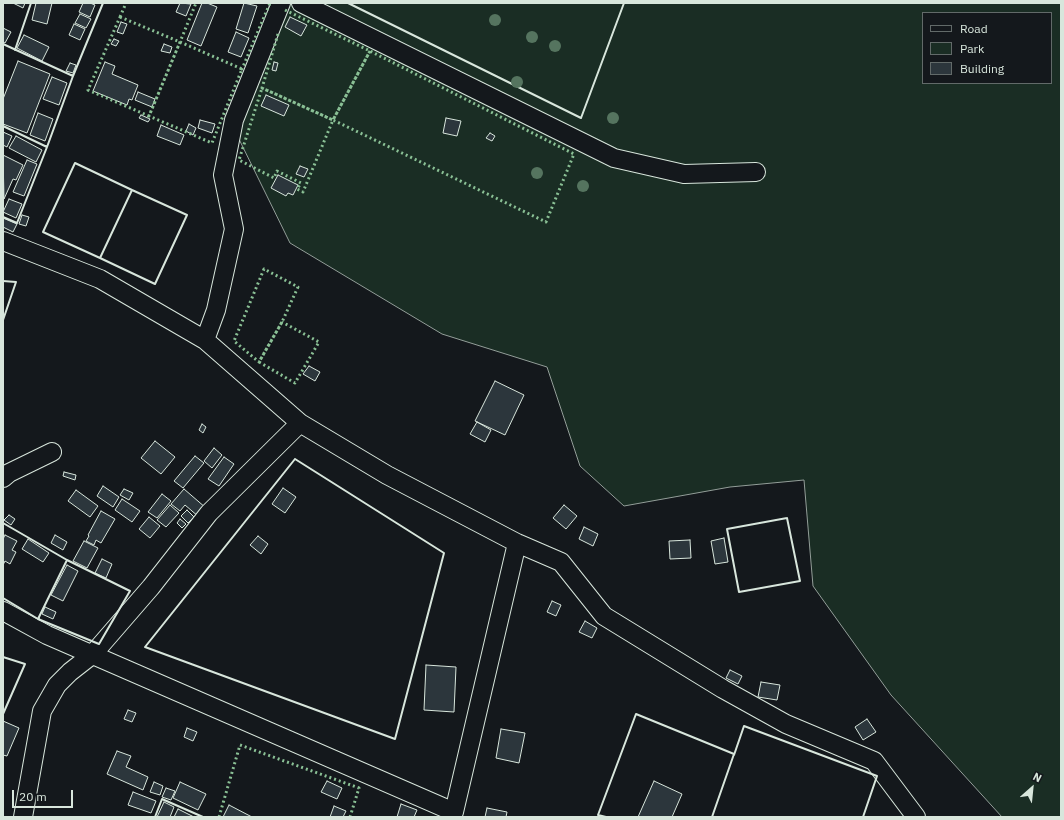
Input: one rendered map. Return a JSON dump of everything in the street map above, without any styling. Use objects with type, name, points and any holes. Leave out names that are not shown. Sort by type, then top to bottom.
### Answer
[{"type":"street","points":[[205,340],[216,310],[234,229],[223,175],[234,120],[281,3]]},
{"type":"street","points":[[301,3],[614,158],[684,174],[756,172]]},
{"type":"street","points":[[3,241],[100,278],[205,340],[300,424],[387,475],[517,543],[561,562],[604,616],[657,650],[786,724],[874,761],[916,817]]},
{"type":"street","points":[[23,817],[42,711],[57,685],[70,672],[93,654],[151,587],[209,513],[300,424]]},
{"type":"street","points":[[3,478],[9,473],[52,452]]},
{"type":"street","points":[[3,611],[47,636],[93,654],[453,815],[517,543]]},
{"type":"green space","points":[[270,3],[1061,3],[1061,817],[1002,817],[891,695],[813,586],[804,480],[730,487],[624,506],[580,466],[547,367],[442,334],[290,243],[235,131]]},
{"type":"building","points":[[13,3],[25,3],[23,8]]},
{"type":"building","points":[[36,3],[52,3],[47,24],[32,20]]},
{"type":"building","points":[[83,3],[95,5],[90,17],[79,12]]},
{"type":"building","points":[[180,3],[191,4],[186,16],[176,12]]},
{"type":"building","points":[[202,3],[207,3],[217,7],[201,46],[187,40]]},
{"type":"building","points":[[244,3],[257,6],[248,33],[236,29]]},
{"type":"building","points":[[80,14],[91,19],[86,28],[75,23]]},
{"type":"building","points":[[290,17],[307,25],[301,36],[285,27]]},
{"type":"building","points":[[121,22],[127,24],[123,34],[117,32]]},
{"type":"building","points":[[74,24],[85,29],[80,40],[69,35]]},
{"type":"building","points":[[3,28],[11,32],[5,43],[3,42]]},
{"type":"building","points":[[236,32],[249,38],[241,57],[228,52]]},
{"type":"building","points":[[24,35],[49,47],[42,61],[17,48]]},
{"type":"building","points":[[114,39],[119,41],[116,46],[111,44]]},
{"type":"building","points":[[164,44],[172,47],[170,53],[161,51]]},
{"type":"building","points":[[18,61],[50,74],[27,133],[3,124],[3,99]]},
{"type":"building","points":[[105,62],[115,66],[112,74],[138,85],[132,100],[129,99],[127,105],[93,91]]},
{"type":"building","points":[[274,62],[278,63],[276,71],[272,70]]},
{"type":"building","points":[[70,63],[76,65],[73,73],[66,71]]},
{"type":"building","points":[[52,77],[67,83],[59,105],[43,99]]},
{"type":"building","points":[[138,92],[155,99],[152,107],[135,100]]},
{"type":"building","points":[[266,95],[289,105],[284,116],[261,106]]},
{"type":"building","points":[[38,113],[53,119],[45,141],[30,135]]},
{"type":"building","points":[[141,115],[150,119],[148,122],[139,118]]},
{"type":"building","points":[[446,118],[461,121],[457,136],[443,133]]},
{"type":"building","points":[[200,120],[215,124],[212,133],[198,128]]},
{"type":"building","points":[[189,124],[196,128],[193,135],[186,131]]},
{"type":"building","points":[[161,125],[184,135],[180,145],[157,136]]},
{"type":"building","points":[[3,132],[12,136],[7,147],[3,145]]},
{"type":"building","points":[[490,133],[495,136],[492,141],[486,138]]},
{"type":"building","points":[[16,136],[42,150],[36,162],[9,148]]},
{"type":"building","points":[[3,155],[23,165],[16,180],[13,179],[4,199]]},
{"type":"building","points":[[27,160],[37,164],[24,196],[13,192]]},
{"type":"building","points":[[300,166],[308,169],[304,177],[296,174]]},
{"type":"building","points":[[278,175],[298,185],[293,195],[288,193],[286,196],[271,188]]},
{"type":"building","points":[[9,199],[22,204],[16,218],[3,212]]},
{"type":"building","points":[[22,215],[29,217],[26,226],[19,224]]},
{"type":"building","points":[[3,218],[17,224],[13,232],[3,227]]},
{"type":"building","points":[[309,366],[320,372],[315,381],[303,374]]},
{"type":"building","points":[[495,381],[524,395],[505,435],[475,421]]},
{"type":"building","points":[[477,422],[491,430],[485,442],[470,434]]},
{"type":"building","points":[[202,424],[206,427],[203,433],[199,430]]},
{"type":"building","points":[[155,441],[175,457],[161,474],[141,458]]},
{"type":"building","points":[[214,448],[222,455],[212,468],[204,461]]},
{"type":"building","points":[[195,456],[204,463],[183,488],[174,481]]},
{"type":"building","points":[[224,457],[234,464],[219,486],[208,479]]},
{"type":"building","points":[[64,472],[76,475],[75,480],[63,476]]},
{"type":"building","points":[[103,486],[119,497],[113,507],[97,496]]},
{"type":"building","points":[[283,488],[296,497],[285,513],[272,504]]},
{"type":"building","points":[[124,489],[133,493],[129,500],[120,495]]},
{"type":"building","points":[[184,489],[206,508],[199,517],[185,505],[180,511],[171,504]]},
{"type":"building","points":[[76,490],[98,506],[90,517],[68,501]]},
{"type":"building","points":[[162,494],[171,501],[157,518],[148,512]]},
{"type":"building","points":[[122,499],[140,511],[132,522],[115,510]]},
{"type":"building","points":[[170,505],[179,513],[166,527],[157,520]]},
{"type":"building","points":[[564,505],[577,516],[566,529],[553,518]]},
{"type":"building","points":[[187,510],[194,517],[188,523],[181,516]]},
{"type":"building","points":[[101,511],[115,519],[101,543],[96,540],[94,545],[86,541]]},
{"type":"building","points":[[9,515],[15,519],[11,525],[4,520]]},
{"type":"building","points":[[149,517],[160,526],[150,538],[139,529]]},
{"type":"building","points":[[180,519],[186,524],[182,528],[177,523]]},
{"type":"building","points":[[584,527],[598,534],[593,546],[579,539]]},
{"type":"building","points":[[5,535],[17,541],[12,550],[16,552],[10,564],[5,561],[3,565],[3,539]]},
{"type":"building","points":[[55,535],[67,542],[63,550],[51,543]]},
{"type":"building","points":[[258,536],[268,544],[261,554],[250,545]]},
{"type":"building","points":[[724,538],[728,562],[715,564],[711,541]]},
{"type":"building","points":[[28,539],[49,553],[43,562],[22,549]]},
{"type":"building","points":[[690,540],[691,558],[670,559],[669,541]]},
{"type":"building","points":[[84,541],[98,548],[87,568],[73,561]]},
{"type":"building","points":[[102,559],[112,564],[106,578],[95,573]]},
{"type":"building","points":[[67,565],[78,571],[63,601],[51,595]]},
{"type":"building","points":[[552,601],[561,605],[556,616],[547,612]]},
{"type":"building","points":[[45,607],[56,612],[53,619],[42,614]]},
{"type":"building","points":[[585,621],[597,628],[592,638],[579,632]]},
{"type":"building","points":[[426,665],[456,667],[454,712],[424,710]]},
{"type":"building","points":[[730,670],[742,676],[738,684],[726,678]]},
{"type":"building","points":[[761,682],[780,685],[777,700],[758,697]]},
{"type":"building","points":[[128,710],[136,713],[132,722],[124,719]]},
{"type":"building","points":[[867,719],[876,732],[863,740],[855,727]]},
{"type":"building","points":[[3,721],[19,728],[7,756],[3,755]]},
{"type":"building","points":[[187,728],[197,732],[193,741],[184,737]]},
{"type":"building","points":[[501,729],[525,733],[519,763],[496,758]]},
{"type":"building","points":[[117,751],[131,756],[126,767],[148,777],[143,790],[107,774]]},
{"type":"building","points":[[327,781],[342,788],[337,799],[321,792]]},
{"type":"building","points":[[654,781],[682,794],[672,817],[638,817]]},
{"type":"building","points":[[154,782],[163,786],[160,795],[150,792]]},
{"type":"building","points":[[180,782],[206,794],[198,810],[173,798]]},
{"type":"building","points":[[166,788],[175,791],[171,800],[162,797]]},
{"type":"building","points":[[133,792],[156,801],[151,813],[128,805]]},
{"type":"building","points":[[164,802],[174,807],[170,817],[157,817]]},
{"type":"building","points":[[401,804],[417,810],[414,817],[397,817]]},
{"type":"building","points":[[229,805],[252,817],[223,817]]},
{"type":"building","points":[[334,806],[346,811],[343,817],[330,817]]},
{"type":"building","points":[[487,808],[507,812],[506,817],[485,817]]},
{"type":"building","points":[[178,809],[194,817],[174,817]]},
{"type":"hedge","points":[[120,17],[126,3]]},
{"type":"hedge","points":[[181,43],[180,42],[196,3]]},
{"type":"hedge","points":[[241,69],[270,3]]},
{"type":"hedge","points":[[285,10],[370,51],[574,154],[546,222],[333,120],[370,51]]},
{"type":"hedge","points":[[120,17],[180,42],[149,116],[88,90],[120,17]]},
{"type":"hedge","points":[[278,34],[262,88],[333,120],[370,51]]},
{"type":"hedge","points":[[180,42],[242,69],[212,143],[149,116],[180,42]]},
{"type":"hedge","points":[[262,88],[333,120],[303,192],[297,189],[301,183],[277,171],[274,178],[239,160],[262,88]]},
{"type":"hedge","points":[[282,322],[259,362],[234,341],[264,269],[298,287],[282,322],[259,362],[295,383],[319,342],[282,322]]},
{"type":"hedge","points":[[219,817],[240,745],[359,788],[350,817]]},
{"type":"wall","points":[[15,50],[31,3]]},
{"type":"wall","points":[[72,75],[73,76],[103,3]]},
{"type":"wall","points":[[348,3],[581,118],[624,3]]},
{"type":"wall","points":[[3,44],[73,76],[47,147],[3,126]]},
{"type":"wall","points":[[3,217],[17,223],[47,147],[46,146]]},
{"type":"wall","points":[[75,163],[132,190],[100,258],[43,232],[75,163]]},
{"type":"wall","points":[[132,190],[187,215],[155,284],[100,258],[132,190]]},
{"type":"wall","points":[[3,281],[16,282],[3,320]]},
{"type":"wall","points":[[295,459],[444,553],[395,739],[145,647],[295,459]]},
{"type":"wall","points":[[787,518],[800,581],[739,592],[727,529],[787,518]]},
{"type":"wall","points":[[3,523],[67,560]]},
{"type":"wall","points":[[67,560],[130,591],[99,644],[38,619],[67,560]]},
{"type":"wall","points":[[3,598],[38,619],[39,618]]},
{"type":"wall","points":[[3,657],[25,664],[3,714]]},
{"type":"wall","points":[[606,817],[598,815],[636,714],[734,754],[712,817]]},
{"type":"wall","points":[[734,755],[744,726],[877,776],[863,817]]},
{"type":"wall","points":[[155,817],[162,799],[203,817]]}]
